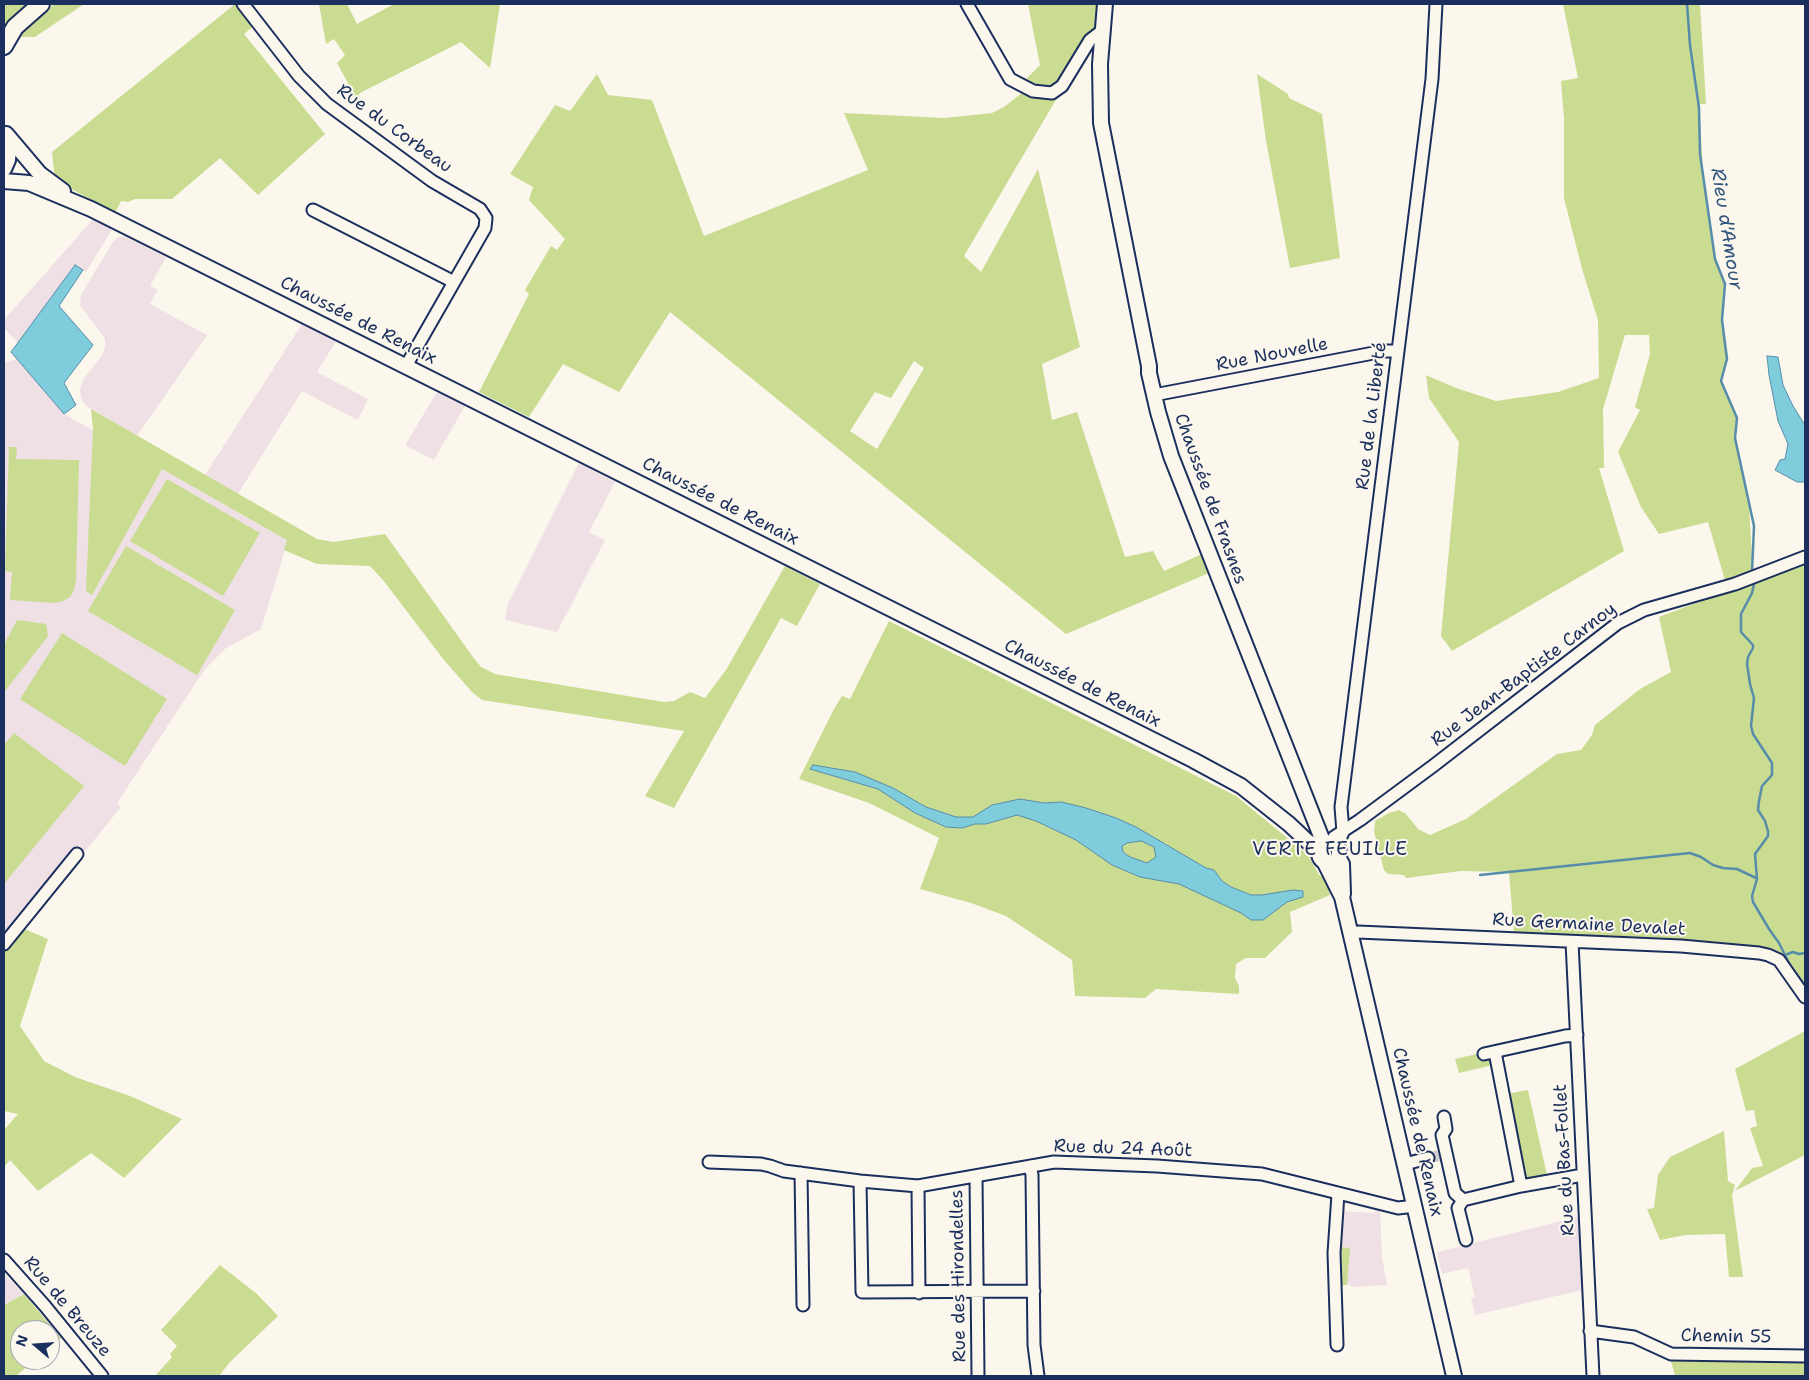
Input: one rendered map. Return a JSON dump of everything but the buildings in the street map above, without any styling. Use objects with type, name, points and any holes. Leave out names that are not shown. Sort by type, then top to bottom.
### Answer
[{"type":"highway","points":[[4,46],[14,27],[41,4]]},
{"type":"main road","name":"Chaussée de Frasnes","points":[[1105,4],[1100,64],[1102,127],[1154,395],[1171,456],[1305,797],[1329,850]]},
{"type":"main road","points":[[4,170],[8,160],[9,147],[5,131]]},
{"type":"main road","name":"Chaussée de Renaix","points":[[5,131],[40,174],[91,208]]},
{"type":"main road","name":"Chaussée de Renaix","points":[[4,181],[30,183],[91,208],[1224,776],[1289,824],[1307,841],[1329,850],[1351,934],[1454,1376]]},
{"type":"main road","points":[[1289,824],[1300,821],[1305,816],[1305,797]]},
{"type":"street","name":"Rue du Corbeau","points":[[242,4],[299,76],[327,104],[432,181],[480,209],[486,218],[485,228],[406,366]]},
{"type":"street","points":[[967,4],[1010,79],[1033,91],[1052,93],[1062,86],[1090,40],[1103,30]]},
{"type":"street","name":"Rue de la Liberté","points":[[1343,832],[1340,807],[1432,78],[1436,4]]},
{"type":"street","points":[[313,210],[454,282]]},
{"type":"street","name":"Rue Nouvelle","points":[[1154,395],[1397,351]]},
{"type":"street","name":"Rue Jean-Baptiste Carnoy","points":[[1343,832],[1433,766],[1618,623],[1644,610],[1735,584],[1805,557]]},
{"type":"street","points":[[1329,850],[1343,832]]},
{"type":"street","points":[[6,937],[77,854]]},
{"type":"street","name":"Rue Germaine Devalet","points":[[1351,934],[1358,932],[1734,950],[1768,955],[1778,960],[1805,997]]},
{"type":"street","name":"Rue du Bas-Follet","points":[[1572,942],[1592,1376]]},
{"type":"street","points":[[1521,1186],[1489,1053],[1577,1035]]},
{"type":"street","points":[[1444,1117],[1446,1129],[1442,1135],[1444,1155],[1455,1193],[1463,1200]]},
{"type":"street","points":[[1405,1164],[1428,1158]]},
{"type":"street","name":"Rue du 24 Août","points":[[710,1162],[761,1164],[784,1171],[918,1186],[1054,1162],[1078,1162],[1262,1174],[1398,1208],[1415,1206]]},
{"type":"street","points":[[1030,1166],[1032,1175],[1034,1345],[1038,1376]]},
{"type":"street","points":[[801,1173],[803,1305]]},
{"type":"street","points":[[1466,1240],[1458,1208],[1463,1200],[1583,1174]]},
{"type":"street","name":"Rue des Hirondelles","points":[[976,1176],[978,1376]]},
{"type":"street","points":[[860,1181],[862,1292],[1034,1291]]},
{"type":"street","points":[[918,1186],[919,1293]]},
{"type":"street","points":[[1336,1345],[1334,1253],[1338,1194]]},
{"type":"street","name":"Rue de Breuze","points":[[4,1260],[45,1306],[102,1376]]},
{"type":"street","name":"Chemin 55","points":[[1590,1332],[1634,1337],[1671,1354],[1805,1356]]},
{"type":"shaded area","points":[[94,218],[110,226],[111,230],[108,236],[86,272],[75,265],[18,343],[4,328],[4,320]]},
{"type":"shaded area","points":[[124,236],[166,257],[150,286],[158,290],[150,304],[207,335],[137,436],[85,405],[81,398],[80,389],[83,380],[103,354],[105,347],[105,339],[80,305],[81,295],[113,242],[118,237]]},
{"type":"shaded area","points":[[302,324],[336,341],[317,372],[368,399],[358,420],[302,391],[238,494],[205,475]]},
{"type":"shaded area","points":[[17,359],[64,414],[288,540],[261,629],[226,648],[205,669],[117,803],[121,807],[4,951],[4,363]]},
{"type":"shaded area","points":[[437,392],[465,406],[434,460],[405,445]]},
{"type":"shaded area","points":[[579,463],[615,482],[589,532],[605,540],[557,632],[505,620],[508,604]]},
{"type":"shaded area","points":[[1375,1210],[1380,1212],[1382,1257],[1387,1285],[1354,1287],[1346,1284],[1339,1285],[1340,1211],[1374,1213]]},
{"type":"shaded area","points":[[1578,1217],[1581,1241],[1582,1290],[1475,1315],[1471,1298],[1475,1297],[1468,1268],[1442,1274],[1437,1252]]},
{"type":"shaded area","points":[[4,1274],[24,1294],[4,1305]]},
{"type":"green space","points":[[4,4],[33,4],[4,34]]},
{"type":"green space","points":[[55,4],[84,4],[35,37],[19,37],[32,20]]},
{"type":"green space","points":[[235,4],[243,4],[257,23],[244,34],[325,134],[258,195],[220,158],[172,199],[121,201],[115,213],[55,180],[52,152]]},
{"type":"green space","points":[[319,4],[347,4],[357,24],[394,4],[500,4],[490,68],[461,42],[360,93],[356,98],[337,63],[345,55],[334,39],[326,44]]},
{"type":"green space","points":[[1028,4],[1098,4],[1096,26],[1054,86],[1039,85],[1025,80],[1040,65]]},
{"type":"green space","points":[[1563,4],[1700,4],[1706,104],[1699,104],[1703,171],[1715,259],[1725,284],[1722,323],[1727,359],[1721,381],[1737,418],[1735,438],[1749,503],[1753,578],[1726,584],[1708,522],[1659,534],[1641,507],[1618,452],[1640,410],[1635,407],[1650,354],[1649,335],[1625,335],[1603,409],[1604,468],[1599,468],[1624,551],[1452,651],[1441,636],[1459,442],[1429,398],[1426,375],[1456,388],[1496,401],[1558,392],[1599,378],[1598,320],[1582,269],[1564,198],[1564,119],[1561,81],[1578,78]]},
{"type":"green space","points":[[597,74],[608,95],[652,100],[704,236],[868,170],[844,113],[944,118],[992,113],[1004,107],[1023,92],[1057,98],[964,256],[981,272],[1038,169],[1080,347],[1042,364],[1052,420],[1077,412],[1125,557],[1153,551],[1164,571],[1202,554],[1209,573],[1066,634],[670,312],[619,392],[563,364],[529,417],[479,392],[529,294],[525,290],[551,246],[557,250],[565,239],[529,200],[533,187],[510,174],[555,105],[570,111]],"holes":[[[914,361],[924,368],[877,449],[850,431],[875,392],[891,398]]]},
{"type":"green space","points":[[1257,74],[1288,94],[1289,98],[1322,114],[1340,258],[1290,268],[1266,141]]},
{"type":"green space","points":[[91,409],[317,539],[333,542],[385,534],[473,657],[481,667],[495,674],[664,702],[674,701],[690,692],[705,698],[726,670],[785,566],[820,584],[797,626],[781,618],[674,808],[645,796],[684,731],[482,700],[472,692],[444,660],[383,580],[370,566],[317,564],[284,550],[287,540],[162,469],[92,595],[86,591],[93,429]]},
{"type":"green space","points":[[9,447],[17,447],[16,459],[79,460],[76,580],[70,597],[63,601],[55,603],[10,600],[12,572],[5,571]]},
{"type":"green space","points":[[167,479],[260,533],[223,596],[130,541]]},
{"type":"green space","points":[[126,546],[235,610],[197,675],[88,611]]},
{"type":"green space","points":[[1805,562],[1805,1000],[1781,959],[1514,933],[1509,872],[1461,871],[1406,878],[1404,875],[1388,874],[1384,870],[1374,832],[1375,821],[1399,810],[1406,814],[1418,829],[1430,835],[1466,819],[1557,754],[1581,750],[1592,735],[1595,725],[1640,689],[1671,672],[1659,617]]},
{"type":"green space","points":[[17,620],[46,624],[48,636],[5,691],[4,645]]},
{"type":"green space","points":[[889,621],[1236,796],[1308,855],[1319,875],[1326,878],[1330,895],[1290,912],[1292,932],[1265,958],[1246,958],[1236,964],[1235,978],[1239,986],[1239,994],[1156,989],[1145,998],[1075,996],[1072,960],[1006,916],[971,903],[920,889],[939,838],[869,803],[799,779],[842,696],[850,699]]},
{"type":"green space","points":[[62,633],[167,699],[125,766],[20,699]]},
{"type":"green space","points":[[14,733],[84,786],[4,884],[4,745]]},
{"type":"green space","points":[[22,928],[48,939],[20,1026],[44,1061],[75,1077],[130,1096],[182,1119],[124,1178],[91,1153],[38,1191],[10,1160],[4,1167],[4,1130],[18,1114],[4,1111],[4,951]]},
{"type":"green space","points":[[1805,1031],[1805,1155],[1735,1191],[1752,1168],[1763,1166],[1750,1128],[1757,1126],[1754,1110],[1746,1111],[1735,1069]]},
{"type":"green space","points":[[1481,1053],[1490,1058],[1493,1065],[1459,1073],[1455,1059]]},
{"type":"green space","points":[[1528,1090],[1547,1175],[1574,1169],[1573,1171],[1528,1180],[1523,1176],[1507,1094]]},
{"type":"green space","points":[[1724,1131],[1728,1181],[1735,1185],[1732,1195],[1743,1277],[1729,1277],[1725,1234],[1685,1235],[1660,1240],[1647,1209],[1654,1208],[1658,1175],[1670,1157]]},
{"type":"green space","points":[[1338,1247],[1350,1248],[1347,1285],[1339,1285]]},
{"type":"green space","points":[[220,1265],[257,1294],[278,1316],[230,1362],[219,1376],[155,1376],[172,1357],[170,1354],[177,1346],[161,1330]]},
{"type":"green space","points":[[24,1294],[46,1320],[10,1320],[10,1370],[23,1370],[16,1376],[4,1376],[4,1305]]},
{"type":"green space","points":[[1671,1361],[1805,1362],[1805,1376],[1675,1376]]},
{"type":"water","points":[[75,265],[83,270],[59,306],[93,345],[64,383],[76,405],[64,414],[11,352]]},
{"type":"water","points":[[1767,356],[1778,357],[1783,385],[1805,425],[1805,482],[1797,482],[1775,470],[1780,460],[1785,459],[1788,444],[1778,421]]},
{"type":"water","points":[[813,765],[855,772],[893,788],[926,807],[956,817],[973,817],[992,805],[1020,799],[1044,803],[1061,802],[1086,808],[1136,827],[1206,868],[1214,870],[1222,881],[1231,887],[1251,895],[1293,890],[1303,891],[1303,897],[1287,902],[1263,920],[1251,920],[1241,913],[1179,884],[1140,877],[1112,865],[1076,840],[1036,821],[1017,815],[986,824],[975,824],[962,828],[946,827],[915,813],[878,789],[810,769]],"holes":[[[1141,841],[1154,847],[1156,857],[1147,863],[1130,857],[1123,852],[1122,846],[1127,843]]]},
{"type":"waterway","name":"Rieu d'Amour","points":[[1687,4],[1690,45],[1699,108],[1700,154],[1715,259],[1725,284],[1722,320],[1727,359],[1721,381],[1737,418],[1735,438],[1754,526],[1752,572]]},
{"type":"waterway","name":"Rieu d'Amour","points":[[1754,584],[1752,593],[1741,614],[1741,632],[1753,645],[1747,664],[1754,698],[1751,726],[1753,734],[1772,763],[1772,775],[1762,786],[1759,801],[1758,810],[1765,821],[1768,836],[1755,854],[1757,879],[1752,896],[1753,902],[1779,943],[1790,965],[1805,986]]},
{"type":"waterway","points":[[1480,875],[1690,853],[1701,857],[1713,865],[1737,869],[1756,878]]},
{"type":"waterway","points":[[1785,955],[1793,952],[1805,953]]},
{"type":"tunnel","points":[[1428,1158],[1442,1155]]},
{"type":"district","name":"VERTE FEUILLE","points":[[1330,850]]}]
